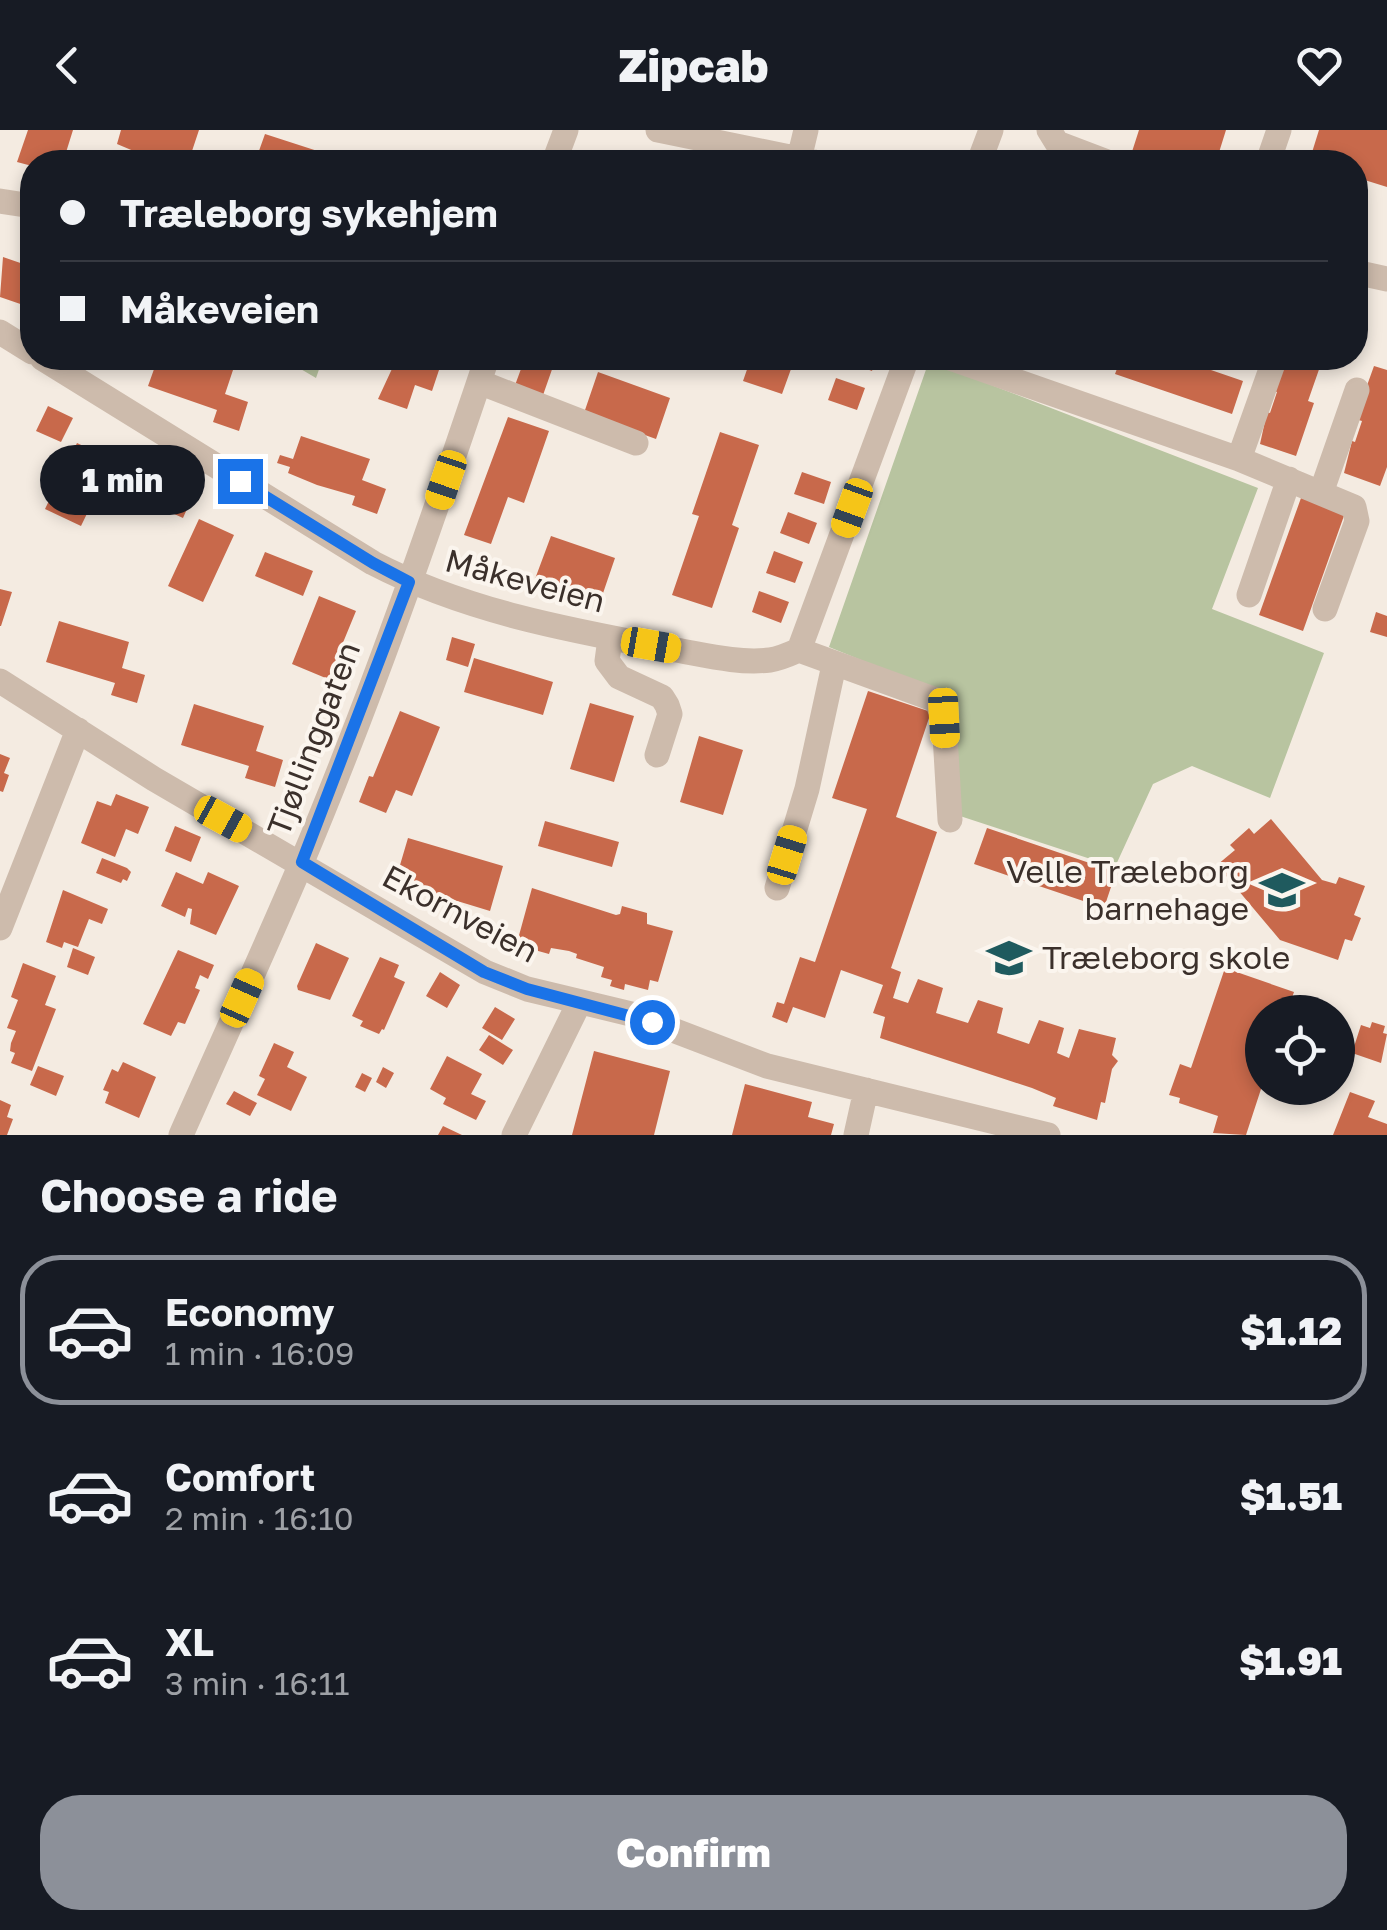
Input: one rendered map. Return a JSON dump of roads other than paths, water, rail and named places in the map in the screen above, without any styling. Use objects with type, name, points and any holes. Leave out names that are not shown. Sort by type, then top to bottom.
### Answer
[{"type":"street","points":[[658,130],[753,150]]},
{"type":"street","points":[[1049,130],[1057,143],[1075,150]]},
{"type":"street","name":"Måkeveien","points":[[61,370],[409,582],[535,622],[610,638],[726,658],[771,660],[799,650]]},
{"type":"street","points":[[483,370],[636,443]]},
{"type":"street","name":"Tjøllinggaten","points":[[182,1135],[302,862],[409,582],[483,370]]},
{"type":"street","points":[[902,370],[799,650],[936,700],[944,718],[950,820]]},
{"type":"street","points":[[984,370],[1239,459],[1354,507],[1357,521],[1325,609]]},
{"type":"street","points":[[1239,459],[1271,370]]},
{"type":"street","points":[[1321,493],[1357,390]]},
{"type":"street","points":[[1249,595],[1289,478]]},
{"type":"street","points":[[610,638],[607,661],[619,676],[662,697],[667,704],[670,714],[657,754]]},
{"type":"street","points":[[776,888],[807,789],[834,665]]},
{"type":"street","name":"Ekornveien","points":[[0,681],[168,787],[484,972],[527,989],[631,1014],[767,1066],[1048,1135]]},
{"type":"street","points":[[0,928],[78,730]]},
{"type":"street","points":[[514,1135],[579,1003]]},
{"type":"street","points":[[856,1135],[866,1090]]},
{"type":"place","name":"Velle Træleborg barnehage","points":[[1282,890]]},
{"type":"place","name":"Træleborg skole","points":[[1009,958]]}]
